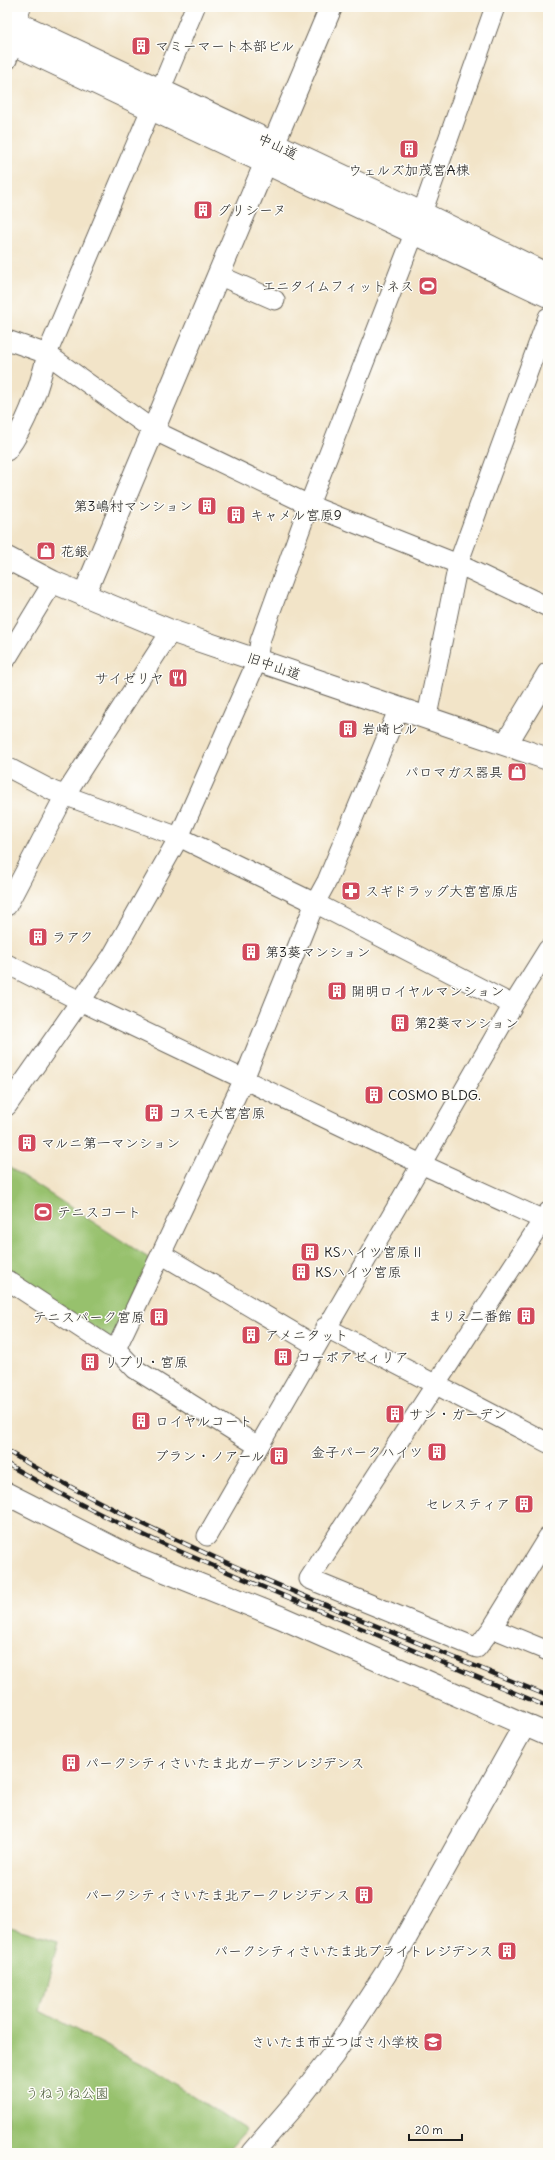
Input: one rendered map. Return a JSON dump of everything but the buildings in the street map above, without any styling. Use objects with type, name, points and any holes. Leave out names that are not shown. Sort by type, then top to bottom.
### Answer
[{"type":"main road","points":[[84,595],[331,7]]},
{"type":"main road","name":"中山道","points":[[12,32],[269,153],[413,232],[548,296]]},
{"type":"main road","name":"中山道","points":[[269,153],[422,212],[548,275]]},
{"type":"main road","name":"旧中山道","points":[[7,558],[53,582],[172,631],[258,661],[427,716],[548,759]]},
{"type":"main road","points":[[506,744],[548,674]]},
{"type":"main road","points":[[7,1494],[135,1559],[280,1617],[524,1726],[548,1735]]},
{"type":"main road","points":[[252,2153],[298,2100],[333,2055],[382,1979],[524,1726]]},
{"type":"street","points":[[7,451],[28,412],[41,380],[47,354],[195,7]]},
{"type":"street","points":[[7,1106],[112,956],[179,837],[258,661],[260,640],[413,232],[422,212],[495,7]]},
{"type":"street","points":[[218,275],[275,300]]},
{"type":"street","points":[[427,716],[458,564],[548,317]]},
{"type":"street","points":[[7,340],[47,354],[153,430],[310,505],[458,564],[548,607]]},
{"type":"street","points":[[7,658],[53,582]]},
{"type":"street","points":[[7,906],[65,795],[172,631]]},
{"type":"street","points":[[116,1349],[244,1079],[315,903],[327,881],[399,708]]},
{"type":"street","points":[[7,767],[53,791],[179,837],[315,903],[512,1006]]},
{"type":"street","points":[[207,1536],[325,1327],[512,1006],[548,949]]},
{"type":"street","points":[[7,964],[80,1001],[420,1164],[546,1218],[309,1579],[477,1648],[492,1628],[548,1537]]},
{"type":"street","points":[[161,1254],[315,1345]]},
{"type":"street","points":[[7,1280],[108,1346],[116,1349],[135,1369],[258,1446]]},
{"type":"street","points":[[325,1327],[548,1443]]},
{"type":"street","points":[[492,1628],[548,1651]]},
{"type":"green space","name":"テニスコート","points":[[7,1166],[150,1259],[113,1337],[109,1338],[7,1271]]},
{"type":"green space","name":"うねうね公園","points":[[7,1926],[58,1941],[40,2011],[149,2068],[246,2130],[226,2153],[7,2153]]},
{"type":"railway","points":[[7,1451],[72,1487],[205,1553],[342,1612],[548,1696]]},
{"type":"railway","points":[[7,1464],[44,1485],[156,1541],[233,1575],[548,1707]]},
{"type":"place","name":"マミーマート本部ビル","points":[[141,46]]},
{"type":"place","name":"ウェルズ加茂宮A棟","points":[[409,149]]},
{"type":"place","name":"グリシーヌ","points":[[203,210]]},
{"type":"place","name":"エニタイムフィットネス","points":[[428,286]]},
{"type":"place","name":"第3嶋村マンション","points":[[207,506]]},
{"type":"place","name":"キャメル宮原9","points":[[236,515]]},
{"type":"place","name":"花銀","points":[[46,551]]},
{"type":"place","name":"サイゼリヤ","points":[[178,678]]},
{"type":"place","name":"岩崎ビル","points":[[348,729]]},
{"type":"place","name":"パロマガス器具","points":[[517,772]]},
{"type":"place","name":"スギドラッグ大宮宮原店","points":[[351,891]]},
{"type":"place","name":"ラアク","points":[[38,937]]},
{"type":"place","name":"第3葵マンション","points":[[251,952]]},
{"type":"place","name":"開明ロイヤルマンション","points":[[337,991]]},
{"type":"place","name":"第2葵マンション","points":[[400,1023]]},
{"type":"place","name":"COSMO BLDG.","points":[[374,1095]]},
{"type":"place","name":"コスモ大宮宮原","points":[[154,1113]]},
{"type":"place","name":"マルニ第一マンション","points":[[27,1143]]},
{"type":"place","name":"テニスコート","points":[[43,1212]]},
{"type":"place","name":"KSハイツ宮原Ⅱ","points":[[310,1252]]},
{"type":"place","name":"KSハイツ宮原","points":[[301,1272]]},
{"type":"place","name":"まりえ二番館","points":[[526,1316]]},
{"type":"place","name":"テニスパーク宮原","points":[[159,1317]]},
{"type":"place","name":"アメニタット","points":[[251,1335]]},
{"type":"place","name":"コーポアゼィリア","points":[[283,1357]]},
{"type":"place","name":"リブリ・宮原","points":[[90,1362]]},
{"type":"place","name":"サン・ガーデン","points":[[395,1414]]},
{"type":"place","name":"ロイヤルコート","points":[[141,1421]]},
{"type":"place","name":"金子パークハイツ","points":[[437,1452]]},
{"type":"place","name":"ブラン・ノアール","points":[[279,1456]]},
{"type":"place","name":"セレスティア","points":[[524,1504]]},
{"type":"place","name":"パークシティさいたま北ガーデンレジデンス","points":[[71,1763]]},
{"type":"place","name":"パークシティさいたま北アークレジデンス","points":[[364,1895]]},
{"type":"place","name":"パークシティさいたま北ブライトレジデンス","points":[[507,1951]]},
{"type":"place","name":"さいたま市立つばさ小学校","points":[[433,2042]]}]
